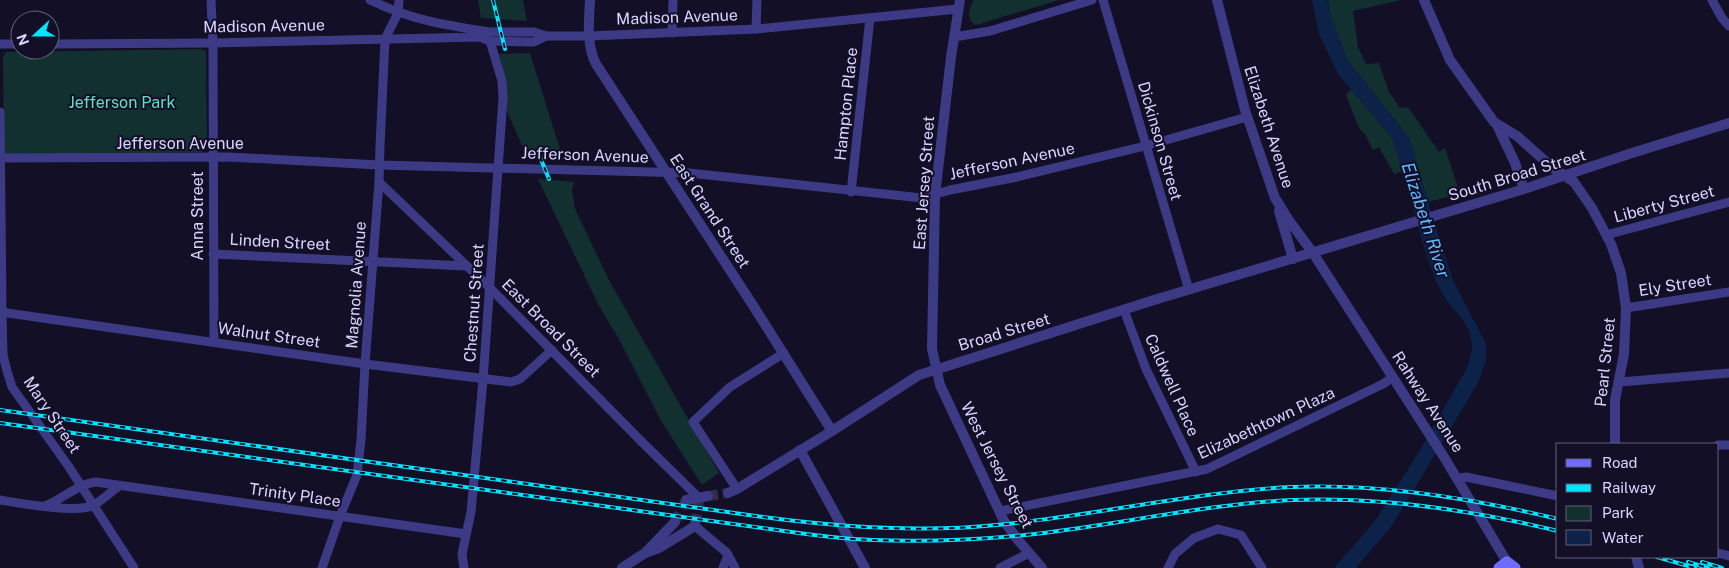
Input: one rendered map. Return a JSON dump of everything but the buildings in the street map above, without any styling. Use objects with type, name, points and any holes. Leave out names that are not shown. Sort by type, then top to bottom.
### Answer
[{"type":"street","name":"Anna Street","points":[[211,0],[213,43],[214,342]]},
{"type":"street","points":[[370,0],[398,13],[425,22],[490,37]]},
{"type":"street","name":"Magnolia Avenue","points":[[322,568],[340,516],[358,475],[379,182],[385,39],[398,13],[399,0]]},
{"type":"street","name":"East Grand Street","points":[[590,0],[589,36],[592,56],[596,64],[832,430]]},
{"type":"street","points":[[672,32],[673,0]]},
{"type":"street","points":[[756,29],[757,0]]},
{"type":"street","points":[[954,37],[990,31],[1092,0]]},
{"type":"street","name":"Dickinson Street","points":[[1103,0],[1189,290]]},
{"type":"street","name":"Elizabeth Avenue","points":[[1217,0],[1247,117],[1275,198],[1288,219],[1314,253]]},
{"type":"street","name":"Pearl Street","points":[[1424,0],[1450,60],[1497,125],[1524,190]]},
{"type":"street","points":[[1712,0],[1729,26]]},
{"type":"street","name":"Madison Avenue","points":[[60,44],[213,43],[490,37],[534,32],[546,36],[589,36],[756,29],[870,18],[959,4]]},
{"type":"street","name":"East Jersey Street","points":[[936,369],[932,349],[935,196],[959,4]]},
{"type":"street","name":"Hampton Place","points":[[851,192],[870,18]]},
{"type":"street","name":"Chestnut Street","points":[[464,568],[462,554],[471,512],[483,380],[503,98],[502,81],[490,37]]},
{"type":"street","name":"Mary Street","points":[[0,112],[1,312],[3,355],[12,387],[94,505],[134,568]]},
{"type":"street","name":"Jefferson Avenue","points":[[0,158],[212,157],[379,165],[704,174],[914,198],[935,196],[950,190],[1017,177],[1145,146],[1247,117]]},
{"type":"street","name":"South Broad Street","points":[[1314,253],[1524,190],[1638,151],[1729,123]]},
{"type":"street","name":"Pearl Street","points":[[1497,125],[1517,136],[1553,168],[1566,176],[1584,195],[1606,235],[1621,273],[1626,308],[1624,354],[1615,400],[1615,443]]},
{"type":"street","name":"East Broad Street","points":[[379,182],[490,288],[642,442],[702,498]]},
{"type":"street","points":[[1275,198],[1293,259]]},
{"type":"street","name":"Liberty Street","points":[[1606,235],[1729,202]]},
{"type":"street","name":"Broad Street","points":[[732,491],[919,374],[1314,253]]},
{"type":"street","name":"Rahway Avenue","points":[[1314,253],[1458,479],[1507,566]]},
{"type":"street","name":"Linden Street","points":[[213,254],[466,266]]},
{"type":"street","name":"Ely Street","points":[[1626,308],[1729,292]]},
{"type":"street","name":"Caldwell Place","points":[[1124,310],[1146,369],[1196,472]]},
{"type":"street","name":"Walnut Street","points":[[1,312],[483,380],[516,382],[552,350]]},
{"type":"street","points":[[732,491],[693,422],[730,387],[784,353]]},
{"type":"street","name":"West Jersey Street","points":[[936,369],[940,385],[1000,511],[1013,534],[1042,568]]},
{"type":"street","points":[[1620,382],[1729,373]]},
{"type":"street","name":"Elizabethtown Plaza","points":[[1000,511],[1207,469],[1383,384],[1393,377]]},
{"type":"street","points":[[800,450],[865,568]]},
{"type":"street","points":[[1458,479],[1466,477],[1556,496]]},
{"type":"street","name":"Trinity Place","points":[[81,486],[96,482],[466,534]]},
{"type":"street","points":[[46,506],[81,486]]},
{"type":"street","points":[[0,500],[77,509],[94,505],[119,486]]},
{"type":"street","points":[[686,500],[702,498]]},
{"type":"street","points":[[646,553],[675,522]]},
{"type":"street","points":[[622,568],[646,553],[659,548],[695,525],[728,555],[735,568]]},
{"type":"street","points":[[1168,568],[1174,554],[1194,538],[1218,529],[1238,534],[1262,568]]},
{"type":"street","points":[[1000,568],[1029,553]]},
{"type":"street","points":[[723,568],[728,555]]},
{"type":"green space","points":[[478,0],[523,0],[527,21],[481,18]]},
{"type":"green space","points":[[974,0],[1059,0],[976,25],[969,17],[970,7]]},
{"type":"green space","points":[[1328,0],[1401,0],[1353,11],[1358,47],[1366,64],[1379,63],[1389,92],[1400,108],[1408,107],[1439,152],[1445,148],[1460,194],[1428,202],[1409,138],[1347,59],[1331,18]]},
{"type":"green space","name":"Jefferson Park","points":[[202,49],[206,51],[207,146],[202,152],[7,156],[4,154],[3,57],[6,52],[10,52],[10,60],[60,60],[60,51]]},
{"type":"green space","points":[[530,53],[563,159],[528,159],[505,107],[506,82],[499,54]]},
{"type":"green space","points":[[1351,89],[1393,139],[1403,171],[1394,174],[1379,147],[1373,150],[1365,134],[1359,128],[1346,95]]},
{"type":"green space","points":[[538,179],[574,182],[572,190],[575,209],[610,282],[719,473],[702,485],[660,419],[619,339],[599,306]]},
{"type":"water","name":"Elizabeth River","points":[[1312,0],[1327,0],[1331,18],[1347,59],[1409,138],[1453,280],[1486,344],[1486,360],[1478,383],[1393,524],[1356,568],[1334,568],[1375,521],[1420,450],[1468,366],[1472,348],[1470,333],[1463,320],[1446,300],[1435,279],[1393,139],[1338,74],[1319,34]]},
{"type":"tunnel","points":[[708,496],[728,493]]},
{"type":"tunnel","points":[[675,522],[686,500]]},
{"type":"tunnel","points":[[695,524],[699,501]]},
{"type":"railway","points":[[493,0],[505,49]]},
{"type":"railway","points":[[540,157],[549,179]]},
{"type":"railway","points":[[0,410],[820,524],[908,529],[996,525],[1217,494],[1324,486],[1358,487],[1425,494],[1525,511],[1556,519]]},
{"type":"railway","points":[[0,423],[847,539],[930,541],[1006,537],[1058,531],[1192,510],[1293,500],[1393,503],[1460,511],[1556,531]]},
{"type":"railway","points":[[1660,558],[1695,568]]},
{"type":"railway","points":[[1688,562],[1708,568]]},
{"type":"railway","points":[[1702,562],[1722,568]]}]
